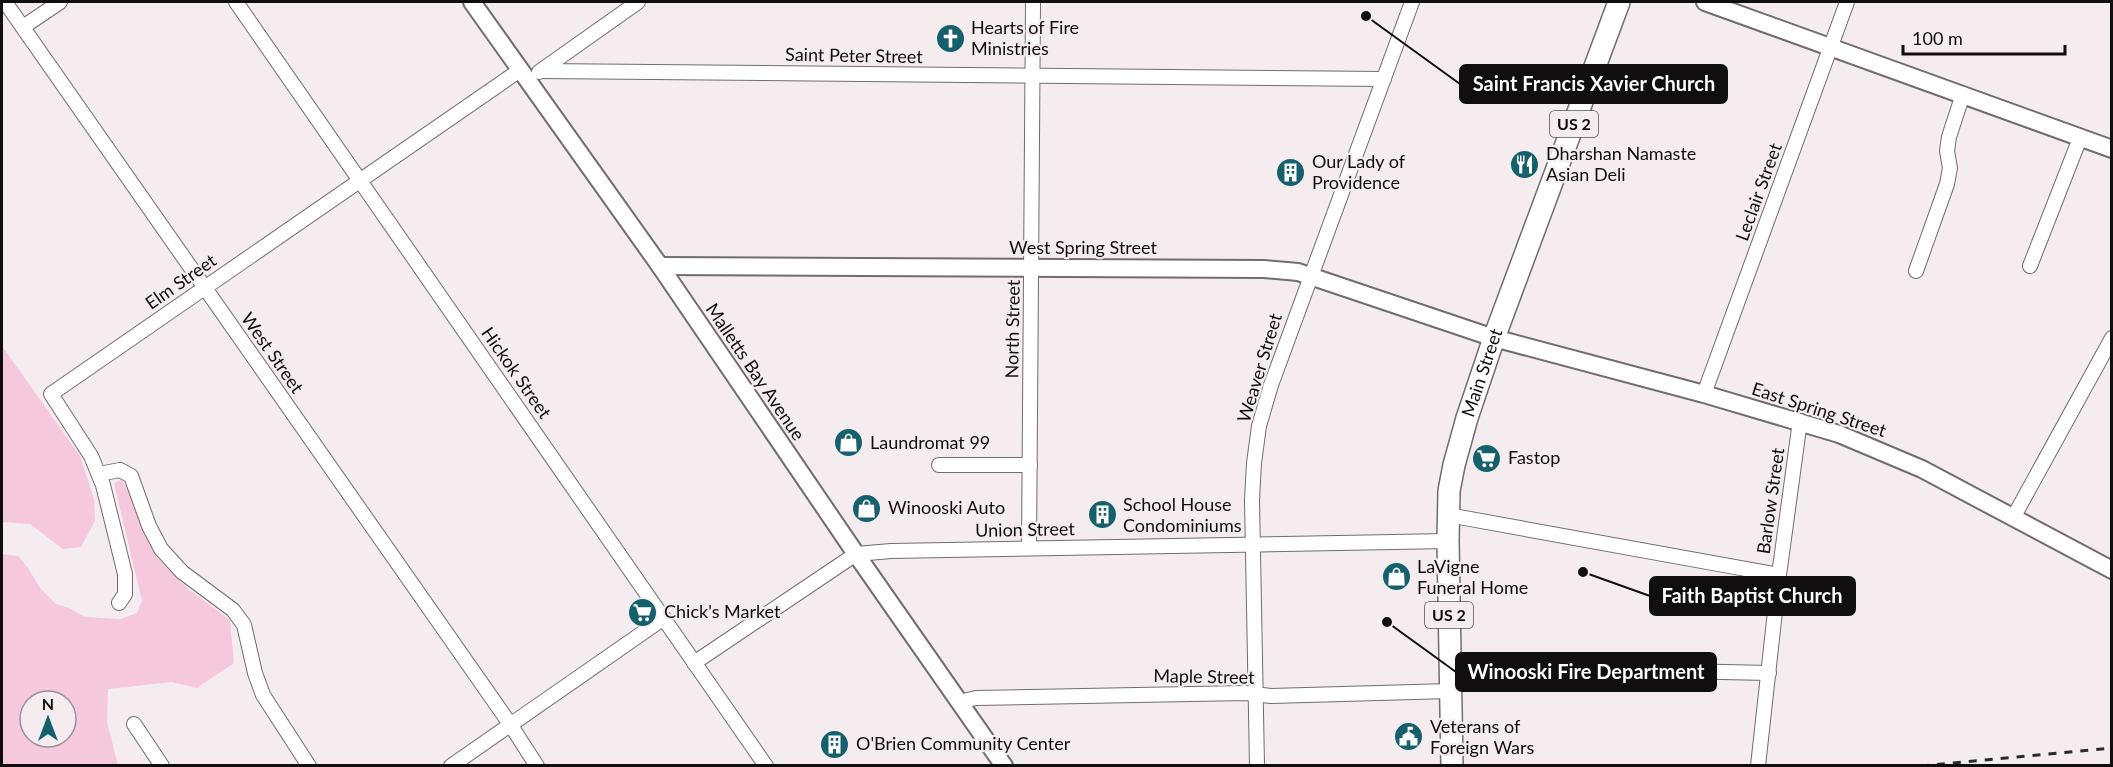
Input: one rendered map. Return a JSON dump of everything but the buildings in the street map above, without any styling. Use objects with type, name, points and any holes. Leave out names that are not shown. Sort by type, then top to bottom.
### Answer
[{"type":"main road","name":"Main Street","points":[[1452,765],[1448,515],[1449,491],[1454,465],[1494,338],[1617,2]]},
{"type":"street","name":"West Street","points":[[5,2],[537,765]]},
{"type":"street","points":[[23,27],[60,2]]},
{"type":"street","name":"Hickok Street","points":[[236,2],[766,765]]},
{"type":"street","name":"Malletts Bay Avenue","points":[[472,2],[530,74],[856,554],[1004,765]]},
{"type":"street","name":"Elm Street","points":[[119,603],[124,594],[125,574],[107,496],[91,456],[51,393],[360,181],[530,74],[638,2]]},
{"type":"street","name":"North Street","points":[[1029,548],[1033,2]]},
{"type":"street","name":"Weaver Street","points":[[1257,765],[1253,544],[1254,463],[1259,426],[1270,385],[1412,2]]},
{"type":"street","points":[[1705,2],[2112,149]]},
{"type":"street","name":"Leclair Street","points":[[1704,394],[1847,2]]},
{"type":"street","name":"Saint Peter Street","points":[[530,74],[1033,75],[1384,79]]},
{"type":"street","points":[[1916,271],[1948,179],[1949,137],[1963,94]]},
{"type":"street","points":[[2030,266],[2080,138]]},
{"type":"street","name":"West Spring Street","points":[[660,266],[1285,270],[1310,275],[1494,338]]},
{"type":"street","name":"East Spring Street","points":[[1494,338],[1704,394],[1839,434],[1922,469],[2112,570]]},
{"type":"street","points":[[2013,518],[2112,338]]},
{"type":"street","name":"Barlow Street","points":[[1758,765],[1779,575],[1800,421]]},
{"type":"street","points":[[939,465],[1030,465]]},
{"type":"street","points":[[99,474],[120,470],[131,476],[149,526],[161,549],[182,572],[239,616],[247,634],[255,674],[263,695],[309,765]]},
{"type":"street","points":[[1448,515],[1779,575]]},
{"type":"street","name":"Union Street","points":[[856,554],[879,551],[1448,541]]},
{"type":"street","points":[[694,663],[856,554]]},
{"type":"street","points":[[451,765],[664,618]]},
{"type":"street","points":[[1450,666],[1768,674]]},
{"type":"street","name":"Maple Street","points":[[959,702],[969,698],[1163,694],[1270,696],[1450,691]]},
{"type":"street","points":[[134,724],[162,765]]},
{"type":"shaded area","points":[[2,346],[80,456],[94,499],[95,521],[81,547],[63,549],[30,524],[2,522]]},
{"type":"shaded area","points":[[121,480],[129,491],[157,558],[188,589],[230,620],[234,663],[197,688],[172,682],[108,689],[107,722],[118,765],[2,765],[2,554],[18,556],[40,588],[56,604],[85,617],[120,619],[137,613],[142,601],[114,483]]},
{"type":"railway","points":[[1921,766],[2112,748]]},
{"type":"place","name":"Saint Francis Xavier Church","points":[[1366,16]]},
{"type":"place","name":"Hearts of Fire Ministries","points":[[950,38]]},
{"type":"place","name":"Dharshan Namaste Asian Deli","points":[[1525,164]]},
{"type":"place","name":"Our Lady of Providence","points":[[1291,172]]},
{"type":"place","name":"Laundromat 99","points":[[849,443]]},
{"type":"place","name":"Fastop","points":[[1487,458]]},
{"type":"place","name":"Winooski Auto","points":[[867,508]]},
{"type":"place","name":"School House Condominiums","points":[[1102,515]]},
{"type":"place","name":"Faith Baptist Church","points":[[1583,572]]},
{"type":"place","name":"LaVigne Funeral Home","points":[[1396,577]]},
{"type":"place","name":"Chick's Market","points":[[643,612]]},
{"type":"place","name":"Winooski Fire Department","points":[[1387,622]]},
{"type":"place","name":"Veterans of Foreign Wars","points":[[1409,737]]},
{"type":"place","name":"O'Brien Community Center","points":[[835,744]]}]
